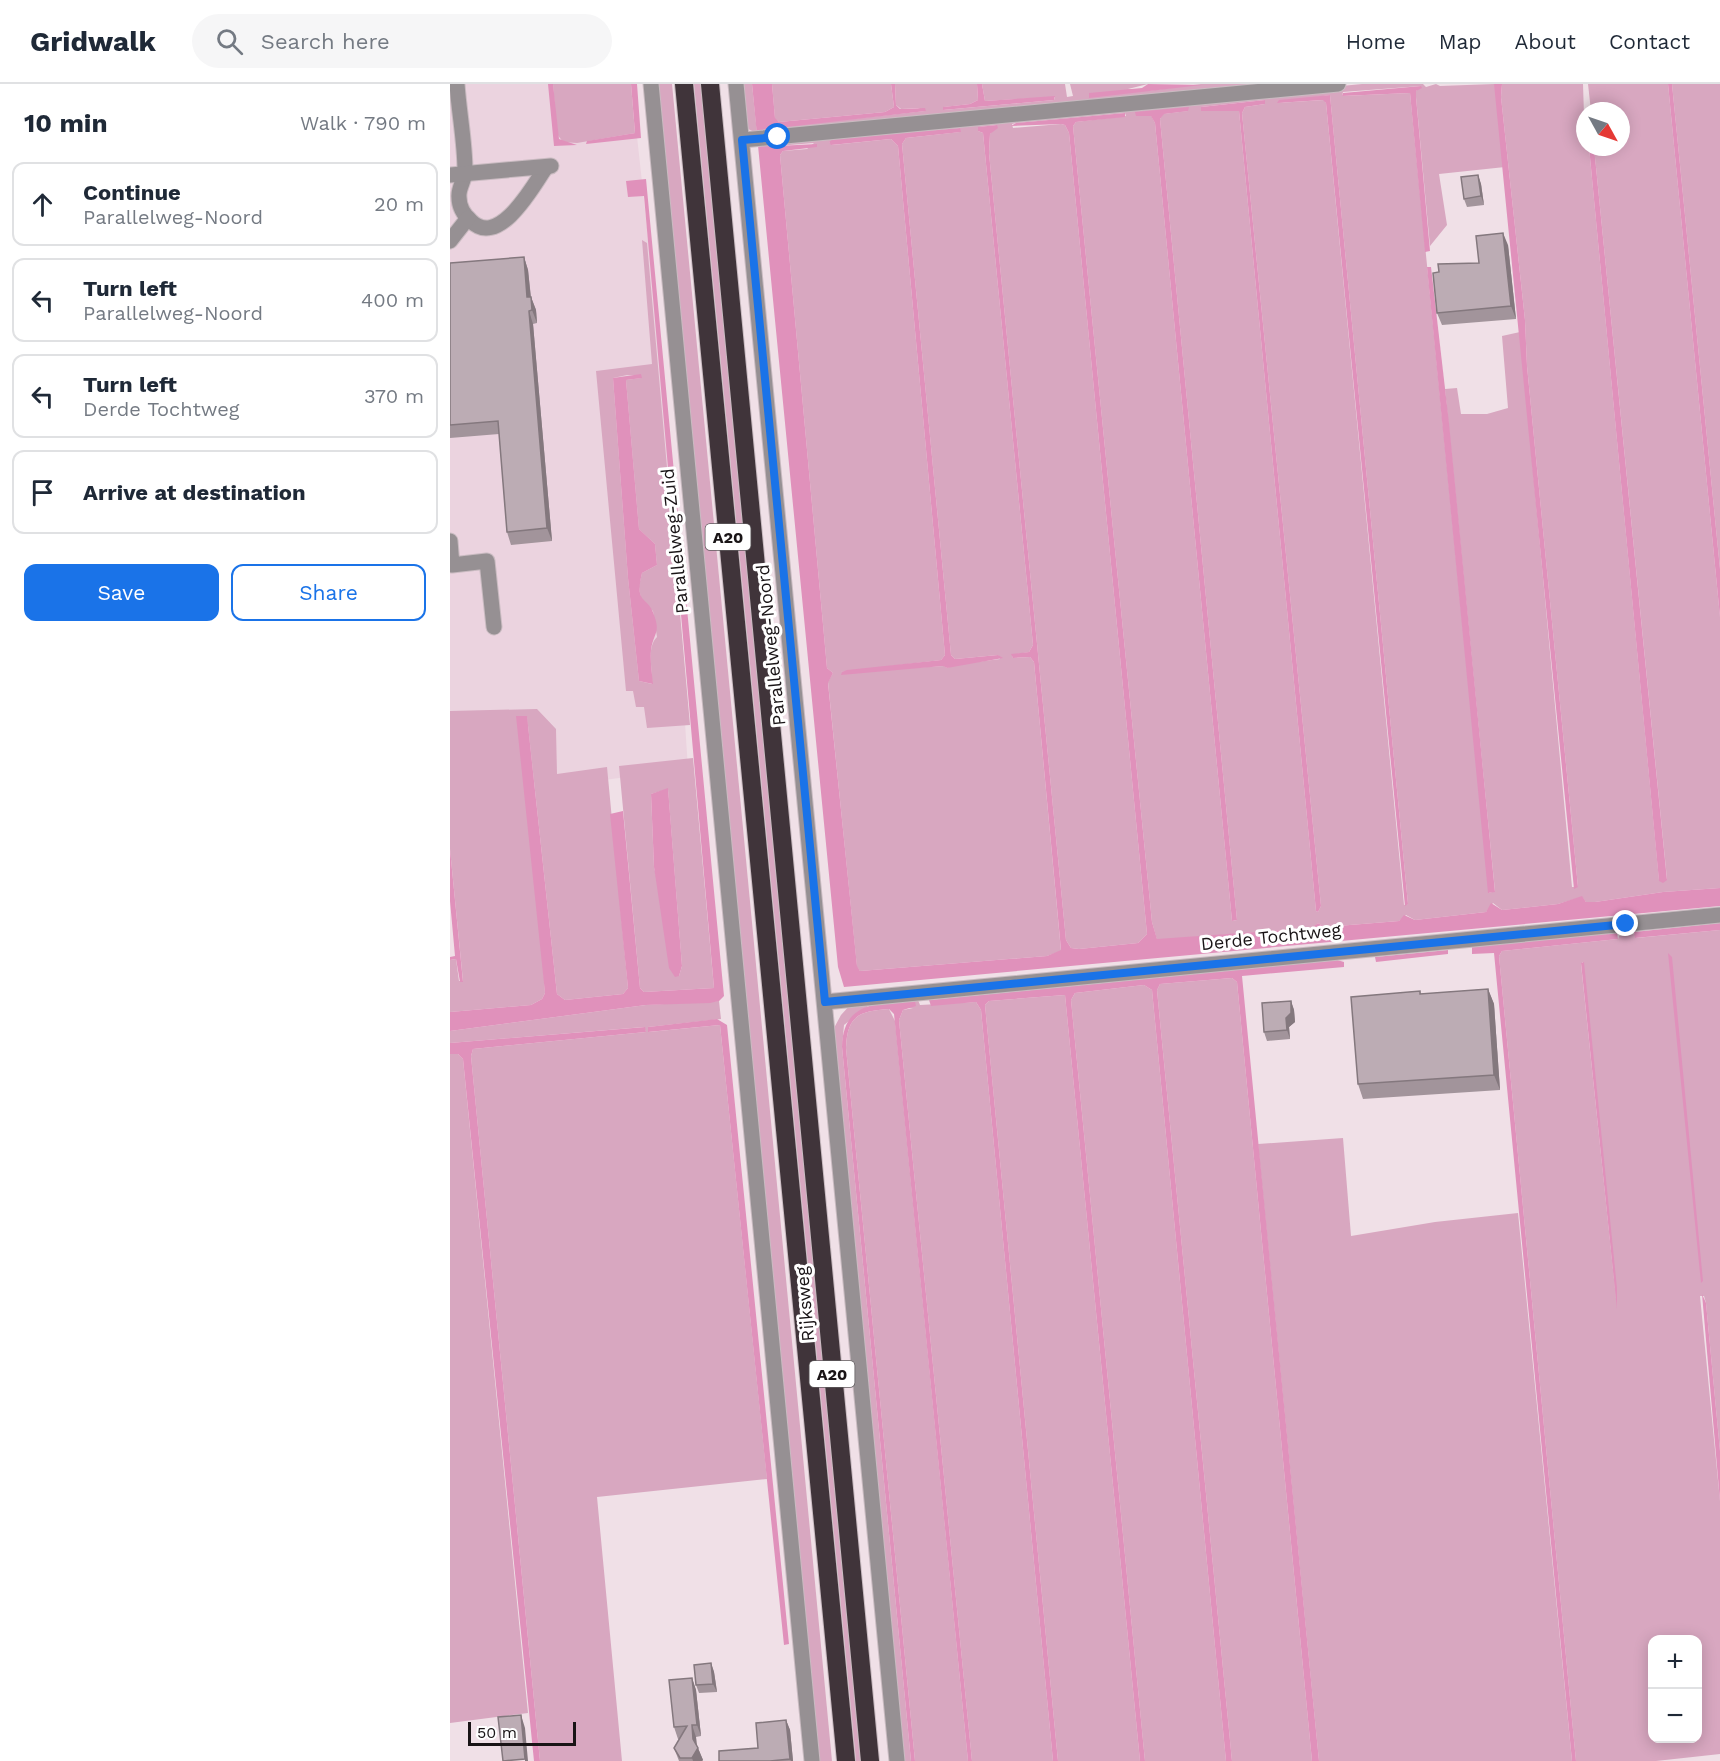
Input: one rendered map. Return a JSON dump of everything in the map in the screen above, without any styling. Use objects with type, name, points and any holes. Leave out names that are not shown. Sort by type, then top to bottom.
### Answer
[{"type":"highway","name":"Rijksweg","points":[[684,84],[846,1761]]},
{"type":"highway","name":"Rijksweg","points":[[710,84],[870,1761]]},
{"type":"street","points":[[457,84],[458,196],[460,206],[468,218],[483,228],[502,223],[519,206],[550,166],[458,175]]},
{"type":"street","name":"Parallelweg-Zuid","points":[[651,84],[740,993]]},
{"type":"street","name":"Parallelweg-Noord","points":[[736,84],[746,140],[825,1002]]},
{"type":"street","points":[[746,140],[1338,84]]},
{"type":"street","points":[[450,241],[468,218]]},
{"type":"street","points":[[450,541],[451,566],[487,561],[494,627]]},
{"type":"street","name":"Derde Tochtweg","points":[[825,1002],[1720,915]]},
{"type":"street","name":"Rijksweg","points":[[740,993],[812,1761]]},
{"type":"street","points":[[825,1002],[897,1761]]},
{"type":"shaded area","points":[[450,84],[550,84],[637,136],[663,374],[688,769],[543,788],[450,719]]},
{"type":"shaded area","points":[[548,84],[553,84],[559,139],[577,145],[554,146]]},
{"type":"shaded area","points":[[553,84],[631,84],[635,133],[577,143],[563,142],[557,134]]},
{"type":"shaded area","points":[[631,84],[637,84],[641,138],[586,144],[587,141],[635,133]]},
{"type":"shaded area","points":[[657,84],[672,84],[832,1761],[817,1761]]},
{"type":"shaded area","points":[[694,84],[701,84],[863,1761],[856,1761]]},
{"type":"shaded area","points":[[744,84],[752,84],[757,133],[748,129]]},
{"type":"shaded area","points":[[752,84],[772,84],[775,118],[779,122],[885,112],[894,107],[891,84],[895,84],[896,105],[900,109],[925,108],[926,111],[778,128],[774,142],[777,146],[817,144],[817,147],[783,151],[780,155],[827,668],[833,673],[828,683],[857,966],[860,971],[1047,956],[1061,950],[1034,662],[1030,657],[1013,658],[1011,654],[1029,652],[1033,645],[983,133],[978,131],[978,127],[997,125],[998,128],[990,134],[989,153],[1066,940],[1071,948],[1079,949],[1138,943],[1147,934],[1069,133],[1065,125],[1061,124],[1011,126],[1016,123],[1125,113],[1125,117],[1076,122],[1073,126],[1152,922],[1157,939],[1311,928],[1318,923],[1325,927],[1399,921],[1404,915],[1415,920],[1486,912],[1491,903],[1502,910],[1558,904],[1582,896],[1586,902],[1595,902],[1663,892],[1720,888],[1720,906],[844,987],[838,967]]},
{"type":"shaded area","points":[[772,84],[891,84],[894,107],[885,112],[779,122],[775,119]]},
{"type":"shaded area","points":[[895,84],[977,84],[978,100],[970,104],[944,107],[943,110],[1054,100],[1055,97],[985,101],[982,84],[1065,84],[1067,97],[1073,96],[1070,84],[1148,84],[1128,89],[1147,91],[1201,84],[1266,84],[777,130],[777,128],[795,125],[925,111],[918,108],[901,109],[896,105]]},
{"type":"shaded area","points":[[977,84],[982,84],[985,101],[1055,96],[1054,100],[943,110],[943,107],[970,104],[978,100]]},
{"type":"shaded area","points":[[1148,84],[1202,85],[1089,98],[1089,93],[1142,88]]},
{"type":"shaded area","points":[[1362,84],[1423,84],[1426,87],[1436,84],[1440,86],[1494,84],[1505,167],[1439,174],[1447,225],[1430,246],[1416,97],[1416,91],[1421,86],[1343,92],[1342,96],[1410,93],[1489,893],[1495,891],[1445,389],[1457,388],[1461,414],[1487,414],[1508,408],[1502,336],[1520,332],[1572,887],[1578,887],[1527,366],[1525,320],[1501,97],[1502,84],[1583,84],[1584,102],[1576,102],[1576,156],[1590,156],[1659,880],[1667,879],[1595,156],[1630,156],[1630,102],[1590,102],[1588,84],[1668,84],[1720,617],[1720,888],[1663,892],[1595,902],[1586,902],[1582,897],[1558,904],[1502,910],[1493,903],[1486,912],[1415,920],[1406,915],[1399,921],[1325,927],[1318,923],[1312,928],[1157,940],[1152,922],[1073,126],[1076,122],[1126,116],[1125,113],[1016,123],[1012,124],[1013,128],[1061,124],[1065,125],[1069,133],[1147,934],[1138,943],[1079,949],[1071,948],[1066,940],[989,153],[990,134],[997,125],[979,127],[978,131],[983,133],[1033,645],[1029,652],[1012,655],[1013,658],[1030,657],[1034,662],[1061,951],[1047,956],[860,971],[857,967],[828,682],[833,673],[827,668],[780,155],[783,151],[807,149],[814,143],[777,146],[774,142]],"holes":[[[1330,95],[1408,904],[1404,905],[1326,103],[1324,100],[1277,103]],[[1265,100],[1265,104],[1245,107],[1242,113],[1321,906],[1318,912],[1316,911],[1239,111],[1201,111],[1201,107]],[[1188,111],[1163,114],[1160,119],[1237,920],[1232,921],[1155,123],[1151,115],[1136,116]],[[960,128],[960,132],[906,138],[902,144],[951,655],[955,659],[998,655],[1000,659],[953,665],[947,668],[944,666],[841,672],[941,660],[945,655],[898,146],[891,139],[832,145],[829,142]]]},
{"type":"shaded area","points":[[1494,84],[1502,84],[1501,97],[1525,320],[1527,366],[1578,887],[1574,889]]},
{"type":"shaded area","points":[[1668,84],[1672,84],[1720,569],[1720,617]]},
{"type":"shaded area","points":[[1672,84],[1720,84],[1720,569]]},
{"type":"shaded area","points":[[1421,86],[1422,88],[1416,91],[1416,97],[1430,251],[1425,252],[1410,93],[1342,96],[1343,93]]},
{"type":"shaded area","points":[[1330,95],[1408,904],[1405,906],[1326,103],[1323,100],[1277,103],[1279,100]]},
{"type":"shaded area","points":[[1265,100],[1265,104],[1245,107],[1242,113],[1321,906],[1318,912],[1316,911],[1239,111],[1201,111],[1201,107]]},
{"type":"shaded area","points":[[1189,107],[1188,111],[1164,114],[1160,119],[1237,920],[1232,921],[1155,123],[1151,116],[1136,116],[1135,112]]},
{"type":"shaded area","points":[[960,128],[961,132],[906,138],[902,144],[951,655],[955,659],[998,655],[1003,658],[947,668],[943,666],[841,675],[847,670],[941,660],[945,655],[898,146],[891,139],[831,145],[829,142],[833,139]]},
{"type":"shaded area","points":[[1590,156],[1595,156],[1667,880],[1663,883],[1659,881]]},
{"type":"shaded area","points":[[646,179],[724,996],[719,1001],[710,1003],[646,1005],[450,1031],[450,1012],[531,1005],[542,999],[545,993],[516,716],[527,716],[557,994],[565,1000],[623,994],[628,988],[610,814],[623,811],[640,988],[644,992],[714,988],[644,196],[628,197],[626,181]]},
{"type":"shaded area","points":[[642,240],[647,243],[690,725],[647,728],[644,707],[636,707],[633,691],[626,691],[596,371],[652,364]],"holes":[[[641,375],[641,378],[626,380],[639,529],[655,544],[657,565],[642,573],[639,586],[641,600],[653,611],[657,637],[651,653],[652,684],[639,681],[628,578],[613,378]]]},
{"type":"shaded area","points":[[1427,267],[1431,267],[1449,423],[1495,892],[1488,893]]},
{"type":"shaded area","points":[[641,374],[642,378],[626,380],[639,529],[655,544],[657,565],[642,573],[640,583],[641,596],[651,609],[657,626],[651,650],[653,684],[639,681],[628,578],[613,378]]},
{"type":"shaded area","points":[[537,709],[556,729],[557,774],[607,767],[628,988],[623,994],[565,1000],[557,994],[527,716],[545,993],[542,999],[531,1005],[450,1012],[450,960],[456,959],[459,981],[463,981],[450,849],[450,711]]},
{"type":"shaded area","points":[[693,758],[714,988],[644,992],[640,988],[619,766]],"holes":[[[668,789],[682,966],[679,976],[654,867],[651,794]]]},
{"type":"shaded area","points":[[668,788],[682,966],[679,976],[675,977],[669,968],[654,867],[651,794]]},
{"type":"shaded area","points":[[450,849],[463,982],[460,982],[456,959],[450,960],[450,957],[455,956],[450,901]]},
{"type":"shaded area","points":[[1720,923],[1720,930],[1635,938],[1634,932]]},
{"type":"shaded area","points":[[1720,930],[1720,1451],[1706,1303],[1704,1296],[1700,1296],[1720,1501],[1720,1754],[1656,1761],[1576,1761],[1499,956],[1502,951],[1618,939],[1619,936],[1635,934],[1636,938]],"holes":[[[1583,962],[1617,1308],[1581,964]]]},
{"type":"shaded area","points":[[1617,932],[1618,939],[1502,951],[1499,956],[1576,1761],[1572,1761],[1494,953],[1472,954],[1472,947]]},
{"type":"shaded area","points":[[1448,950],[1448,954],[1376,962],[1375,957]]},
{"type":"shaded area","points":[[1668,953],[1672,957],[1703,1281],[1701,1283]]},
{"type":"shaded area","points":[[1337,960],[1344,962],[1344,967],[1242,976],[1319,1761],[1312,1761],[1237,982],[1232,978],[1160,984],[1157,990],[1232,1761],[1226,1761],[1152,990],[1144,985],[1075,993],[1071,1000],[1145,1761],[1140,1761],[1065,995],[989,1001],[985,1005],[1058,1761],[1053,1761],[981,1010],[976,1002],[931,1006],[929,1000]]},
{"type":"shaded area","points":[[1584,962],[1617,1288],[1617,1309],[1581,963]]},
{"type":"shaded area","points":[[1232,978],[1237,982],[1312,1761],[1232,1761],[1157,990],[1160,984]]},
{"type":"shaded area","points":[[1144,985],[1152,990],[1226,1761],[1145,1761],[1071,1000],[1075,993]]},
{"type":"shaded area","points":[[1065,995],[1140,1761],[1058,1761],[985,1005],[989,1001]]},
{"type":"shaded area","points":[[918,1000],[920,1005],[976,1002],[981,1010],[1053,1761],[972,1761],[899,1020],[903,1010],[913,1008],[868,1006],[844,1025],[842,1047],[911,1761],[903,1761],[834,1028],[841,1015],[851,1004]]},
{"type":"shaded area","points":[[719,1001],[721,1019],[648,1027],[649,1032],[720,1025],[767,1479],[597,1497],[622,1761],[540,1761],[471,1056],[473,1049],[646,1032],[644,1027],[450,1043],[450,1031],[646,1005]]},
{"type":"shaded area","points":[[915,1001],[916,1006],[903,1010],[899,1020],[972,1761],[968,1761],[894,1014],[889,1009],[870,1011],[857,1017],[849,1028],[846,1048],[915,1761],[911,1761],[842,1047],[848,1021],[855,1013],[874,1005]]},
{"type":"shaded area","points":[[889,1009],[895,1021],[968,1761],[915,1761],[846,1048],[849,1028],[857,1017],[870,1011]]},
{"type":"shaded area","points":[[717,1019],[727,1025],[789,1644],[784,1645],[720,1025],[648,1032],[648,1027]]},
{"type":"shaded area","points":[[645,1027],[646,1032],[473,1049],[471,1056],[540,1761],[534,1761],[463,1059],[458,1054],[450,1054],[450,1043]]},
{"type":"shaded area","points":[[450,1054],[458,1054],[463,1059],[528,1713],[450,1723]]},
{"type":"shaded area","points":[[1343,1138],[1351,1236],[1435,1222],[1518,1213],[1572,1761],[1319,1761],[1258,1144]]},
{"type":"shaded area","points":[[1702,1294],[1706,1303],[1720,1451],[1720,1501]]},
{"type":"building","points":[[1478,175],[1481,196],[1464,199],[1461,177]]},
{"type":"building","points":[[1503,233],[1511,306],[1437,313],[1433,273],[1439,272],[1438,264],[1479,263],[1476,236]]},
{"type":"building","points":[[524,257],[527,297],[531,297],[532,310],[529,311],[547,528],[507,532],[498,421],[450,425],[450,263]]},
{"type":"building","points":[[1488,989],[1494,1075],[1358,1084],[1351,997],[1420,991],[1420,994]]},
{"type":"building","points":[[1291,1001],[1291,1013],[1286,1018],[1287,1030],[1264,1032],[1262,1003]]},
{"type":"building","points":[[711,1663],[713,1684],[696,1685],[694,1665]]},
{"type":"building","points":[[692,1678],[697,1725],[692,1725],[693,1739],[698,1748],[692,1758],[680,1758],[674,1748],[687,1726],[674,1727],[669,1680]]},
{"type":"building","points":[[521,1715],[525,1759],[503,1761],[498,1717]]},
{"type":"building","points":[[786,1720],[790,1759],[719,1761],[719,1751],[758,1748],[756,1723]]},
{"type":"route","points":[[778,137],[742,140],[825,1002],[1626,924]]}]
